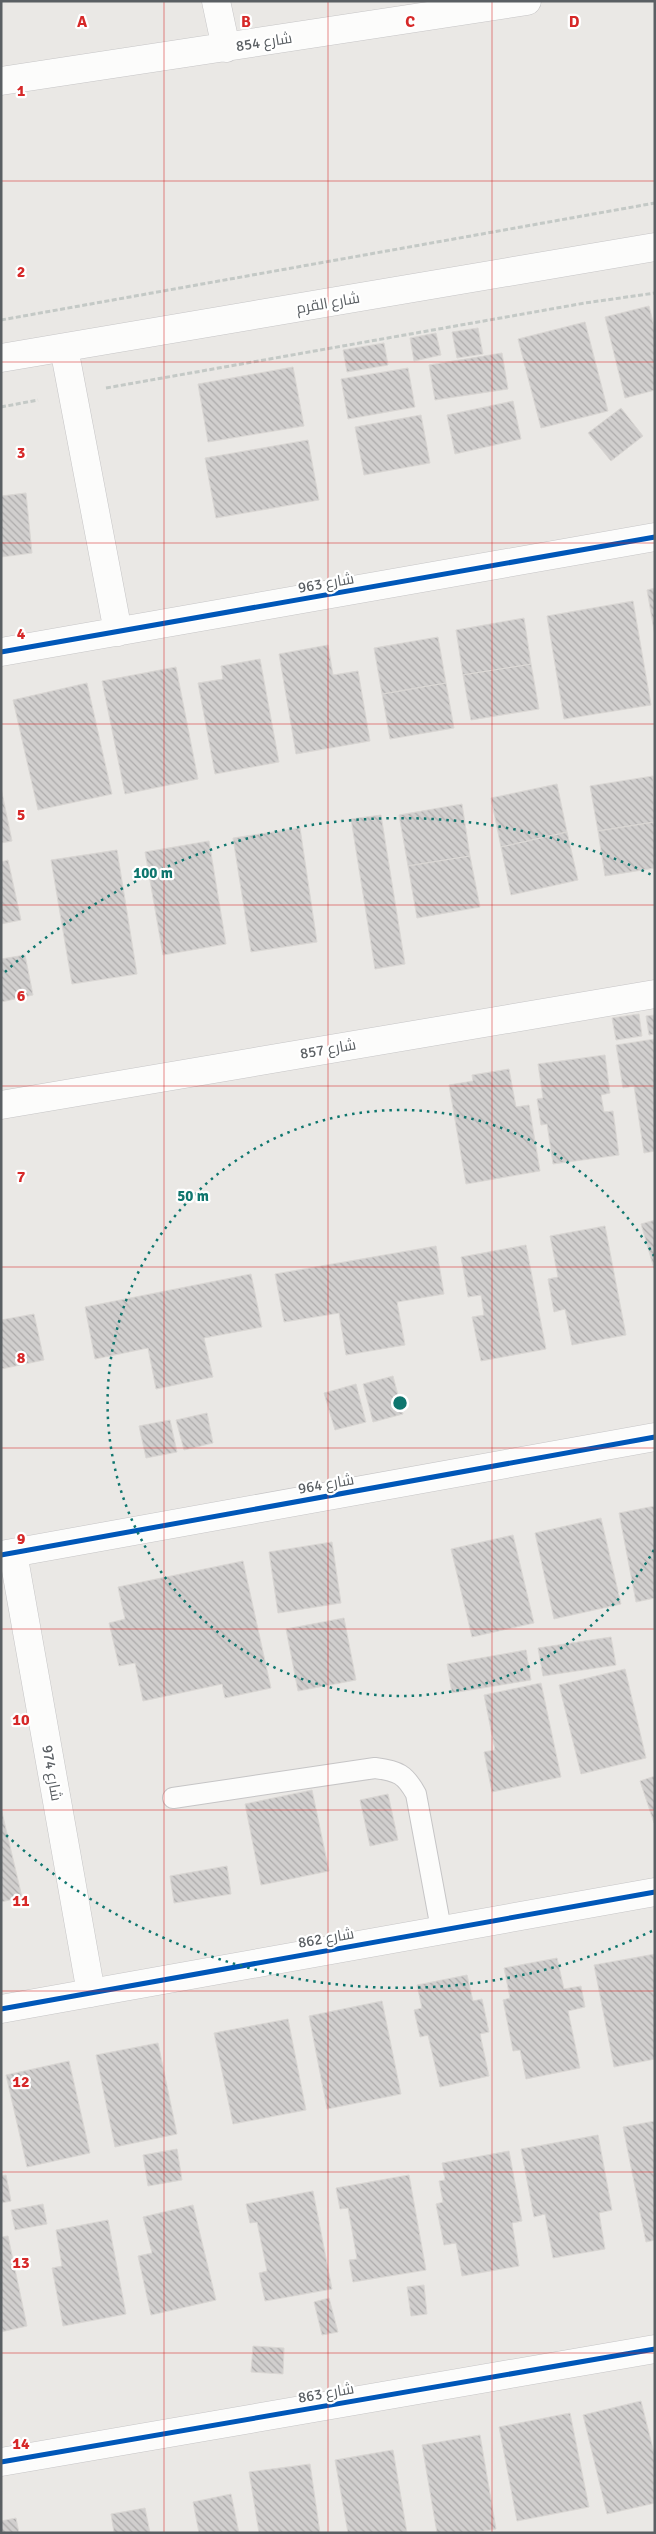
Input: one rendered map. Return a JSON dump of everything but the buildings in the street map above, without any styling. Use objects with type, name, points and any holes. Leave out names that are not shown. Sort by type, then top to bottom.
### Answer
[{"type":"street","points":[[216,1],[226,48]]},
{"type":"street","name":"شارع 854","points":[[1,80],[226,48],[527,1]]},
{"type":"street","name":"شارع القرم","points":[[1,358],[655,247]]},
{"type":"street","points":[[64,348],[118,632]]},
{"type":"street","name":"شارع 963","points":[[1,652],[655,537]]},
{"type":"street","name":"شارع 857","points":[[1,1105],[655,994]]},
{"type":"street","name":"شارع 964","points":[[7,1554],[655,1437]]},
{"type":"street","name":"شارع 974","points":[[7,1554],[91,1993]]},
{"type":"street","name":"شارع 862","points":[[1,2009],[655,1892]]},
{"type":"street","name":"شارع 863","points":[[1,2462],[655,2349]]},
{"type":"lane","points":[[173,1798],[375,1768],[394,1771],[408,1780],[416,1794],[441,1929]]},
{"type":"path","points":[[1,320],[655,203]]},
{"type":"path","points":[[1,406],[575,305],[655,294]]},
{"type":"cycle path","points":[[1,652],[655,537]]},
{"type":"cycle path","points":[[1,1555],[655,1437]]},
{"type":"cycle path","points":[[1,2009],[655,1892]]},
{"type":"cycle path","points":[[1,2462],[655,2349]]}]
